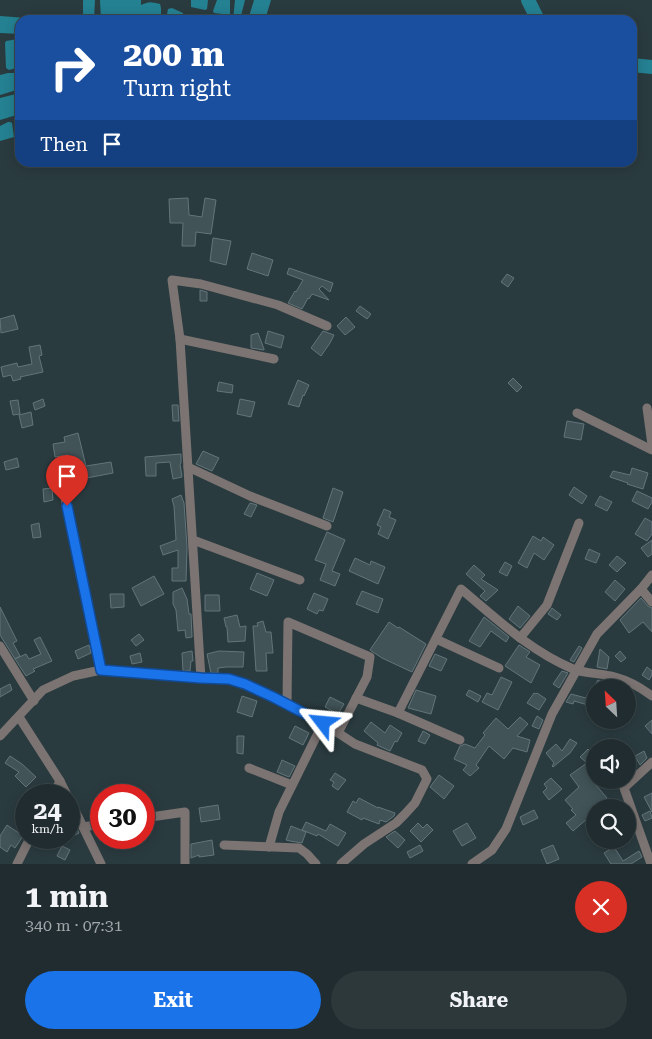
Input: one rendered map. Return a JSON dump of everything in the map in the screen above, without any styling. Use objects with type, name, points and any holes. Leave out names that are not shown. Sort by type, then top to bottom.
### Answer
[{"type":"street","points":[[201,678],[180,340],[172,280],[202,284],[278,305],[327,326]]},
{"type":"street","points":[[180,340],[274,359]]},
{"type":"street","points":[[647,408],[652,445]]},
{"type":"street","points":[[577,413],[652,450]]},
{"type":"street","points":[[188,467],[250,496],[327,526]]},
{"type":"street","points":[[63,488],[101,670]]},
{"type":"street","points":[[520,638],[548,605],[579,523]]},
{"type":"street","points":[[192,540],[300,580]]},
{"type":"street","points":[[472,864],[492,850],[506,829],[552,714],[598,634],[652,575]]},
{"type":"street","points":[[398,713],[461,589],[520,638],[548,658],[576,670],[614,676],[637,684],[652,696]]},
{"type":"street","points":[[641,589],[652,602]]},
{"type":"street","points":[[287,704],[288,622],[370,657],[367,677],[338,732]]},
{"type":"street","points":[[436,639],[499,668]]},
{"type":"street","points":[[0,646],[34,701]]},
{"type":"street","points":[[0,736],[43,690],[73,676],[101,670],[229,679],[245,684],[323,723],[356,744],[422,770],[427,779],[415,803],[396,823],[364,844],[341,864]]},
{"type":"street","points":[[356,698],[398,713],[460,740]]},
{"type":"street","points":[[19,717],[62,784]]},
{"type":"street","points":[[269,847],[279,812],[323,723]]},
{"type":"street","points":[[651,864],[624,788],[652,762]]},
{"type":"street","points":[[249,768],[292,785]]},
{"type":"street","points":[[155,816],[185,812],[185,864]]},
{"type":"street","points":[[80,821],[101,864]]},
{"type":"street","points":[[83,827],[90,826]]},
{"type":"street","points":[[224,846],[299,848],[316,864]]},
{"type":"street","points":[[17,864],[24,849]]},
{"type":"water","points":[[83,0],[95,0],[94,15],[83,15]]},
{"type":"water","points":[[100,0],[141,0],[141,5],[150,2],[160,4],[161,8],[161,15],[101,15]]},
{"type":"water","points":[[191,0],[208,0],[207,9],[191,7]]},
{"type":"water","points":[[217,0],[230,0],[230,15],[214,13]]},
{"type":"water","points":[[235,0],[245,0],[241,15],[234,15]]},
{"type":"water","points":[[254,0],[271,0],[266,15],[250,15]]},
{"type":"water","points":[[172,8],[183,13],[183,15],[167,15],[168,9]]},
{"type":"water","points":[[0,16],[15,17],[15,34],[0,33]]},
{"type":"water","points":[[15,40],[15,68],[9,70],[6,68],[6,41]]},
{"type":"water","points":[[15,73],[15,90],[0,95],[0,75]]},
{"type":"water","points":[[15,94],[15,116],[0,120],[0,98]]},
{"type":"water","points":[[8,122],[12,123],[14,137],[0,141],[0,126]]},
{"type":"building","points":[[188,198],[189,215],[202,217],[205,198],[216,200],[211,234],[196,232],[195,246],[182,246],[183,223],[170,223],[169,199]]},
{"type":"building","points":[[213,238],[231,241],[226,265],[210,261]]},
{"type":"building","points":[[252,253],[273,260],[268,276],[247,269]]},
{"type":"building","points":[[289,268],[333,283],[330,292],[322,286],[319,289],[329,300],[312,294],[302,309],[288,303],[303,280],[287,274]]},
{"type":"building","points":[[507,274],[514,278],[508,287],[501,282]]},
{"type":"building","points":[[200,290],[207,292],[207,301],[200,301]]},
{"type":"building","points":[[360,306],[371,314],[367,319],[356,311]]},
{"type":"building","points":[[14,315],[18,329],[1,333],[0,319]]},
{"type":"building","points":[[346,317],[355,327],[345,335],[337,326]]},
{"type":"building","points":[[268,331],[284,336],[281,348],[265,343]]},
{"type":"building","points":[[323,331],[334,335],[321,356],[311,348]]},
{"type":"building","points":[[258,333],[264,350],[251,348],[251,335]]},
{"type":"building","points":[[40,345],[42,355],[39,356],[43,372],[20,377],[21,379],[13,381],[11,375],[3,377],[1,367],[17,363],[18,367],[32,364],[29,347]]},
{"type":"building","points":[[513,378],[522,387],[517,392],[508,383]]},
{"type":"building","points":[[298,380],[309,385],[299,407],[288,404]]},
{"type":"building","points":[[219,382],[233,385],[232,393],[217,391]]},
{"type":"building","points":[[43,399],[45,406],[35,410],[33,403]]},
{"type":"building","points":[[240,399],[255,402],[251,417],[237,414]]},
{"type":"building","points":[[18,400],[20,414],[13,415],[10,401]]},
{"type":"building","points":[[172,405],[178,405],[179,421],[173,421]]},
{"type":"building","points":[[31,412],[33,425],[22,428],[19,415]]},
{"type":"building","points":[[567,421],[584,424],[581,440],[564,437]]},
{"type":"building","points":[[78,433],[86,466],[111,462],[113,473],[71,481],[68,455],[55,457],[53,444],[65,442],[64,437]]},
{"type":"building","points":[[203,451],[219,458],[212,471],[196,464]]},
{"type":"building","points":[[181,454],[182,477],[173,479],[170,462],[156,463],[156,476],[146,476],[145,457]]},
{"type":"building","points":[[17,458],[19,467],[6,470],[4,462]]},
{"type":"building","points":[[632,468],[648,473],[643,489],[610,477],[613,471],[630,475]]},
{"type":"building","points":[[574,487],[587,496],[582,504],[569,495]]},
{"type":"building","points":[[52,488],[53,500],[44,502],[43,489]]},
{"type":"building","points":[[333,488],[343,492],[333,522],[323,518]]},
{"type":"building","points":[[637,491],[652,498],[648,509],[632,501]]},
{"type":"building","points":[[181,495],[184,503],[187,547],[186,581],[172,581],[172,568],[178,568],[178,550],[163,555],[160,546],[176,540],[172,499]]},
{"type":"building","points":[[600,496],[612,502],[607,511],[595,505]]},
{"type":"building","points":[[250,503],[257,505],[251,517],[244,514]]},
{"type":"building","points":[[384,509],[391,512],[389,517],[396,520],[388,539],[378,534],[381,527],[377,525]]},
{"type":"building","points":[[645,518],[652,522],[652,534],[647,541],[635,534]]},
{"type":"building","points":[[39,523],[41,537],[33,538],[31,525]]},
{"type":"building","points":[[327,532],[345,540],[332,571],[340,574],[335,586],[320,580],[326,564],[315,560]]},
{"type":"building","points":[[533,536],[541,541],[543,537],[554,545],[544,560],[534,553],[527,568],[518,563]]},
{"type":"building","points":[[652,540],[652,554],[648,557],[641,548]]},
{"type":"building","points":[[589,549],[600,554],[596,563],[585,559]]},
{"type":"building","points":[[617,556],[626,563],[617,572],[609,565]]},
{"type":"building","points":[[355,558],[370,565],[371,561],[385,567],[378,584],[349,571]]},
{"type":"building","points":[[505,562],[512,566],[507,576],[499,572]]},
{"type":"building","points":[[474,565],[485,575],[481,579],[498,590],[486,601],[480,596],[485,591],[466,574]]},
{"type":"building","points":[[257,573],[274,580],[267,596],[250,589]]},
{"type":"building","points":[[154,576],[164,594],[141,606],[132,588]]},
{"type":"building","points":[[615,580],[625,589],[615,601],[605,592]]},
{"type":"building","points":[[182,588],[187,599],[189,614],[191,614],[192,637],[186,638],[185,630],[178,631],[176,610],[173,604],[173,592]]},
{"type":"building","points":[[362,591],[383,599],[378,613],[356,604]]},
{"type":"building","points":[[314,593],[328,599],[323,611],[319,610],[317,614],[307,609]]},
{"type":"building","points":[[110,594],[124,594],[124,607],[111,608]]},
{"type":"building","points":[[205,595],[219,595],[220,611],[205,611]]},
{"type":"building","points":[[641,598],[652,608],[652,632],[643,622],[629,633],[620,620]]},
{"type":"building","points":[[518,606],[530,616],[520,628],[509,619]]},
{"type":"building","points":[[0,607],[17,641],[13,643],[20,656],[15,659],[0,635]]},
{"type":"building","points":[[552,608],[561,615],[557,620],[548,614]]},
{"type":"building","points":[[237,615],[240,627],[246,626],[245,641],[228,642],[224,618]]},
{"type":"building","points":[[484,617],[509,637],[506,642],[491,631],[480,647],[469,641]]},
{"type":"building","points":[[263,621],[266,632],[271,632],[273,653],[266,653],[267,671],[256,671],[253,626],[258,626],[257,623]]},
{"type":"building","points":[[389,622],[426,644],[412,672],[382,658],[370,650]]},
{"type":"building","points":[[139,634],[144,640],[136,646],[131,640]]},
{"type":"building","points":[[40,637],[52,661],[33,669],[35,671],[26,676],[15,659],[26,654],[29,659],[41,654],[34,640]]},
{"type":"building","points":[[89,645],[91,653],[78,659],[75,651]]},
{"type":"building","points":[[519,645],[530,652],[526,657],[540,665],[531,683],[505,666]]},
{"type":"building","points":[[579,646],[582,648],[574,662],[570,660]]},
{"type":"building","points":[[600,649],[609,657],[607,669],[597,667]]},
{"type":"building","points":[[192,651],[193,661],[191,661],[190,671],[183,671],[182,653]]},
{"type":"building","points":[[219,651],[244,652],[243,667],[218,668],[218,673],[211,673],[207,654]]},
{"type":"building","points":[[620,651],[626,658],[621,662],[615,656]]},
{"type":"building","points":[[140,653],[142,662],[132,664],[130,656]]},
{"type":"building","points":[[435,654],[447,659],[441,671],[429,666]]},
{"type":"building","points":[[647,667],[652,671],[649,680],[642,675]]},
{"type":"building","points":[[562,671],[568,673],[559,688],[553,684]]},
{"type":"building","points":[[501,677],[512,682],[498,710],[482,702],[487,693],[492,695]]},
{"type":"building","points":[[10,684],[12,690],[0,697],[0,689]]},
{"type":"building","points":[[416,690],[436,696],[431,714],[408,708]]},
{"type":"building","points":[[469,690],[481,696],[478,702],[466,695]]},
{"type":"building","points":[[534,693],[546,699],[539,710],[527,703]]},
{"type":"building","points":[[571,694],[586,698],[586,704],[574,701],[573,704],[566,702]]},
{"type":"building","points":[[242,696],[257,701],[252,717],[237,712]]},
{"type":"building","points":[[330,697],[344,704],[338,714],[325,707]]},
{"type":"building","points":[[537,716],[543,720],[539,729],[532,726]]},
{"type":"building","points":[[520,717],[528,724],[517,736],[530,740],[527,752],[513,748],[504,759],[489,746],[476,765],[479,768],[470,776],[463,770],[467,765],[454,759],[460,746],[465,744],[475,748],[485,735],[483,733],[496,718],[508,729]]},
{"type":"building","points":[[652,720],[652,734],[645,726]]},
{"type":"building","points":[[371,722],[385,733],[390,725],[402,733],[390,751],[377,745],[378,743],[364,731]]},
{"type":"building","points":[[295,726],[309,733],[303,745],[289,738]]},
{"type":"building","points":[[423,731],[430,735],[425,744],[418,741]]},
{"type":"building","points":[[237,736],[244,736],[243,754],[237,753]]},
{"type":"building","points":[[570,739],[577,743],[570,753],[553,767],[554,763],[546,753],[556,744],[562,751]]},
{"type":"building","points":[[586,751],[586,762],[580,757]]},
{"type":"building","points":[[644,751],[647,758],[640,765],[636,755]]},
{"type":"building","points":[[10,756],[36,777],[29,784],[23,784],[15,776],[19,772],[5,763]]},
{"type":"building","points":[[282,760],[295,766],[289,777],[277,772]]},
{"type":"building","points":[[586,764],[586,789],[599,789],[607,798],[586,799],[586,820],[573,831],[566,823],[576,815],[565,800],[579,787],[570,775]]},
{"type":"building","points":[[335,773],[346,780],[338,790],[332,786],[334,782],[330,780]]},
{"type":"building","points":[[439,775],[454,786],[444,799],[430,787]]},
{"type":"building","points":[[551,778],[562,789],[549,800],[543,792],[547,788],[544,784]]},
{"type":"building","points":[[652,793],[652,812],[644,797]]},
{"type":"building","points":[[359,798],[378,808],[395,813],[394,816],[386,822],[380,820],[379,824],[363,818],[362,820],[347,812],[353,801],[356,803]]},
{"type":"building","points":[[218,805],[220,819],[201,822],[199,808]]},
{"type":"building","points":[[534,810],[538,818],[523,825],[520,817]]},
{"type":"building","points":[[650,811],[652,818],[645,821],[642,815]]},
{"type":"building","points":[[306,822],[326,831],[330,824],[346,833],[338,846],[318,834],[317,836],[302,830]]},
{"type":"building","points":[[418,823],[423,828],[427,824],[433,830],[421,842],[410,831]]},
{"type":"building","points":[[467,823],[476,838],[462,846],[453,831]]},
{"type":"building","points":[[7,825],[15,830],[15,848],[11,845],[7,852],[0,847],[0,836]]},
{"type":"building","points":[[291,826],[306,832],[302,843],[286,840]]},
{"type":"building","points":[[395,831],[405,840],[398,848],[386,837]]},
{"type":"building","points":[[212,840],[214,855],[199,857],[199,855],[191,858],[191,844]]},
{"type":"building","points":[[420,845],[423,851],[410,858],[407,852]]},
{"type":"building","points":[[553,845],[559,859],[547,864],[541,850]]},
{"type":"building","points":[[60,849],[70,850],[65,860],[57,856]]},
{"type":"building","points":[[611,849],[615,849],[623,861],[639,851],[642,857],[631,864],[611,864],[604,853]]},
{"type":"waterway","points":[[528,0],[536,15]]},
{"type":"waterway","points":[[637,66],[652,67]]},
{"type":"route","points":[[67,506],[101,670],[229,679],[273,697],[323,723]]}]
